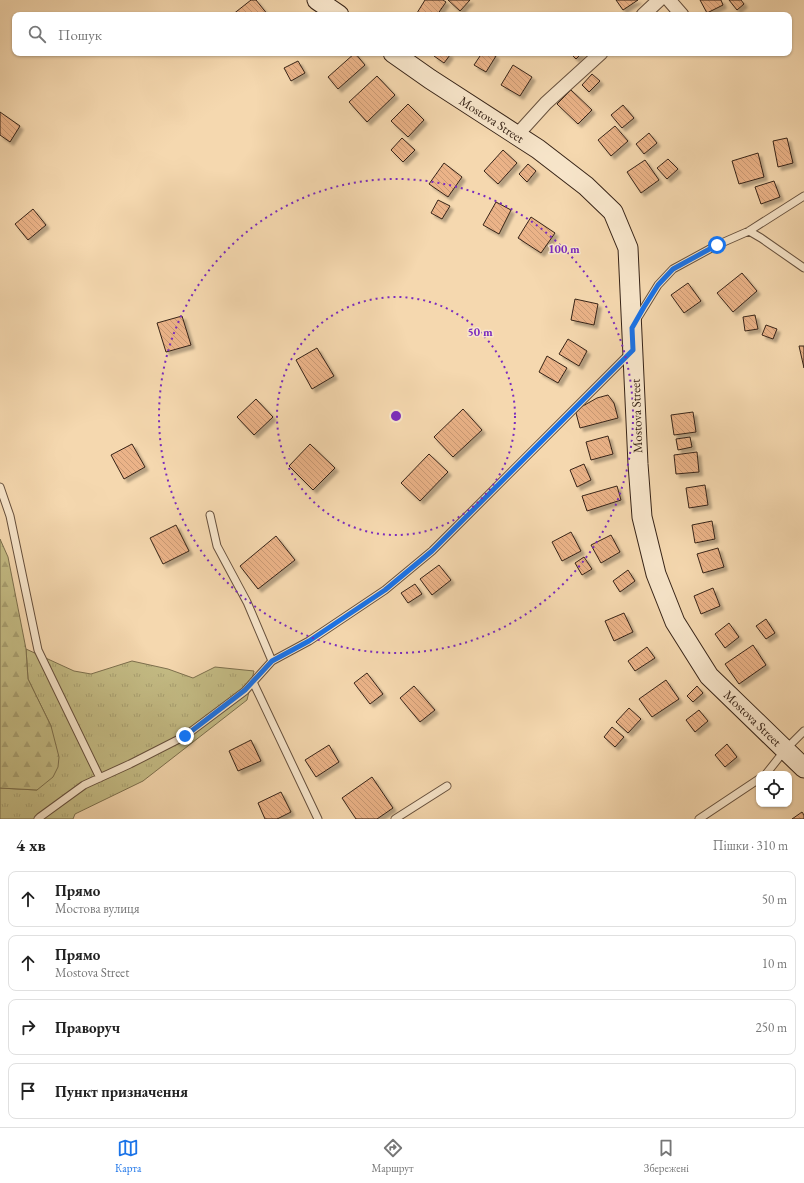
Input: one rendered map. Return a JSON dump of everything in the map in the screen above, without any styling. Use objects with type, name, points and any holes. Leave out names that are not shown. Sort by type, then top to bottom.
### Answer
[{"type":"street","points":[[317,0],[334,12]]},
{"type":"street","points":[[646,12],[659,0]]},
{"type":"street","points":[[669,0],[679,12]]},
{"type":"street","name":"Mostova Street","points":[[397,56],[538,149],[586,186],[613,212],[628,248],[638,464],[642,517],[656,574],[675,622],[709,676],[804,768]]},
{"type":"street","points":[[517,135],[546,103],[598,56]]},
{"type":"lane","points":[[632,328],[658,285],[673,269],[717,245],[749,231],[804,196]]},
{"type":"lane","points":[[749,231],[804,268]]},
{"type":"lane","points":[[38,819],[40,816],[84,785],[185,736],[245,690],[272,661],[309,641],[385,590],[432,551],[633,350]]},
{"type":"lane","points":[[0,488],[10,516],[38,650],[100,778]]},
{"type":"lane","points":[[210,515],[217,546],[247,602],[272,661]]},
{"type":"lane","points":[[253,682],[318,819]]},
{"type":"lane","points":[[768,771],[785,750],[803,735]]},
{"type":"lane","points":[[699,819],[756,781]]},
{"type":"lane","points":[[395,819],[447,786]]},
{"type":"green space","points":[[0,539],[8,557],[26,649],[28,679],[51,726],[59,757],[58,767],[53,777],[37,790],[0,788]]},
{"type":"green space","points":[[26,649],[74,671],[91,674],[132,661],[168,669],[193,678],[215,667],[254,671],[247,700],[143,781],[75,814],[73,819],[0,819],[0,788],[37,790],[51,726],[28,679]]},
{"type":"building","points":[[251,0],[256,0],[266,12],[236,12]]},
{"type":"building","points":[[425,0],[443,0],[446,2],[439,12],[418,12]]},
{"type":"building","points":[[448,0],[470,0],[460,11]]},
{"type":"building","points":[[616,0],[638,0],[623,10]]},
{"type":"building","points":[[700,0],[721,0],[723,5],[706,12]]},
{"type":"building","points":[[729,0],[741,0],[744,4],[737,10]]},
{"type":"building","points":[[352,56],[358,56],[365,65],[338,89],[328,77]]},
{"type":"building","points":[[434,56],[449,56],[444,63]]},
{"type":"building","points":[[480,56],[496,56],[486,72],[474,65]]},
{"type":"building","points":[[298,61],[305,73],[291,81],[284,68]]},
{"type":"building","points":[[513,65],[532,77],[520,96],[501,85]]},
{"type":"building","points":[[592,74],[600,81],[589,92],[582,85]]},
{"type":"building","points":[[377,76],[395,95],[367,122],[349,102]]},
{"type":"building","points":[[571,90],[592,110],[578,124],[557,104]]},
{"type":"building","points":[[408,104],[424,120],[408,137],[391,121]]},
{"type":"building","points":[[623,105],[634,118],[622,128],[611,115]]},
{"type":"building","points":[[0,112],[20,126],[10,142],[0,135]]},
{"type":"building","points":[[615,126],[628,141],[611,156],[598,140]]},
{"type":"building","points":[[649,133],[657,143],[644,154],[636,144]]},
{"type":"building","points":[[402,138],[415,150],[403,162],[391,150]]},
{"type":"building","points":[[787,138],[793,163],[778,167],[773,141]]},
{"type":"building","points":[[503,150],[517,163],[498,184],[484,171]]},
{"type":"building","points":[[758,153],[764,177],[739,184],[732,161]]},
{"type":"building","points":[[668,159],[678,169],[667,179],[657,168]]},
{"type":"building","points":[[645,160],[659,180],[641,193],[627,172]]},
{"type":"building","points":[[444,163],[462,177],[448,197],[429,184]]},
{"type":"building","points":[[528,164],[536,171],[527,182],[519,174]]},
{"type":"building","points":[[774,181],[780,197],[761,204],[755,187]]},
{"type":"building","points":[[438,200],[450,206],[442,219],[431,213]]},
{"type":"building","points":[[496,202],[511,210],[499,234],[483,225]]},
{"type":"building","points":[[33,209],[46,225],[28,240],[15,224]]},
{"type":"building","points":[[531,217],[555,233],[541,253],[518,238]]},
{"type":"building","points":[[742,273],[757,291],[733,312],[717,293]]},
{"type":"building","points":[[688,283],[701,301],[684,313],[671,295]]},
{"type":"building","points":[[575,299],[598,304],[594,325],[571,320]]},
{"type":"building","points":[[755,315],[758,329],[745,331],[743,317]]},
{"type":"building","points":[[182,316],[191,345],[166,352],[157,323]]},
{"type":"building","points":[[766,325],[777,329],[773,339],[762,335]]},
{"type":"building","points":[[568,339],[587,351],[579,366],[559,354]]},
{"type":"building","points":[[799,346],[804,346],[804,368]]},
{"type":"building","points":[[317,348],[334,376],[312,389],[296,360]]},
{"type":"building","points":[[547,356],[567,368],[558,383],[539,372]]},
{"type":"building","points":[[608,395],[614,403],[618,418],[580,428],[576,413],[581,407],[597,398]]},
{"type":"building","points":[[256,399],[273,417],[254,435],[237,417]]},
{"type":"building","points":[[463,409],[482,430],[453,457],[434,437]]},
{"type":"building","points":[[693,412],[696,432],[674,435],[671,415]]},
{"type":"building","points":[[608,436],[613,454],[591,460],[586,442]]},
{"type":"building","points":[[690,437],[692,447],[678,450],[676,439]]},
{"type":"building","points":[[132,444],[145,467],[124,479],[111,455]]},
{"type":"building","points":[[310,444],[335,468],[313,490],[289,466]]},
{"type":"building","points":[[697,452],[699,472],[676,474],[674,455]]},
{"type":"building","points":[[429,454],[448,472],[420,501],[401,483]]},
{"type":"building","points":[[584,464],[591,480],[577,487],[570,470]]},
{"type":"building","points":[[705,485],[708,505],[689,508],[686,488]]},
{"type":"building","points":[[617,486],[621,500],[587,511],[582,496]]},
{"type":"building","points":[[712,521],[715,539],[695,543],[692,525]]},
{"type":"building","points":[[176,525],[189,551],[163,564],[150,538]]},
{"type":"building","points":[[571,532],[581,551],[562,561],[552,542]]},
{"type":"building","points":[[611,535],[620,552],[601,563],[591,545]]},
{"type":"building","points":[[276,536],[295,560],[258,589],[240,566]]},
{"type":"building","points":[[718,548],[724,567],[703,573],[697,554]]},
{"type":"building","points":[[584,557],[592,569],[582,575],[575,563]]},
{"type":"building","points":[[439,565],[451,580],[432,595],[420,579]]},
{"type":"building","points":[[628,570],[635,581],[620,592],[613,581]]},
{"type":"building","points":[[415,584],[422,594],[408,603],[401,593]]},
{"type":"building","points":[[713,588],[720,606],[701,614],[694,596]]},
{"type":"building","points":[[624,613],[633,632],[614,641],[605,621]]},
{"type":"building","points":[[766,619],[775,633],[766,639],[756,626]]},
{"type":"building","points":[[729,623],[739,637],[725,648],[715,634]]},
{"type":"building","points":[[753,645],[766,665],[739,684],[725,664]]},
{"type":"building","points":[[647,647],[655,658],[635,671],[628,661]]},
{"type":"building","points":[[367,673],[383,694],[370,704],[354,683]]},
{"type":"building","points":[[666,680],[679,699],[652,717],[639,699]]},
{"type":"building","points":[[414,686],[435,710],[420,722],[400,698]]},
{"type":"building","points":[[697,686],[703,693],[693,702],[687,696]]},
{"type":"building","points":[[629,708],[641,719],[628,733],[616,722]]},
{"type":"building","points":[[699,710],[708,721],[695,732],[686,720]]},
{"type":"building","points":[[612,727],[624,737],[615,747],[604,737]]},
{"type":"building","points":[[251,740],[261,761],[238,771],[229,751]]},
{"type":"building","points":[[727,744],[737,757],[725,767],[715,755]]},
{"type":"building","points":[[329,745],[339,762],[316,777],[305,760]]},
{"type":"building","points":[[372,777],[393,808],[377,819],[356,819],[342,798]]},
{"type":"building","points":[[281,792],[291,812],[277,819],[265,819],[258,803]]},
{"type":"building","points":[[802,812],[804,819],[792,819]]},
{"type":"route","points":[[185,736],[245,690],[272,661],[309,641],[385,590],[432,551],[633,350],[632,328],[658,285],[673,269],[717,245]]}]
